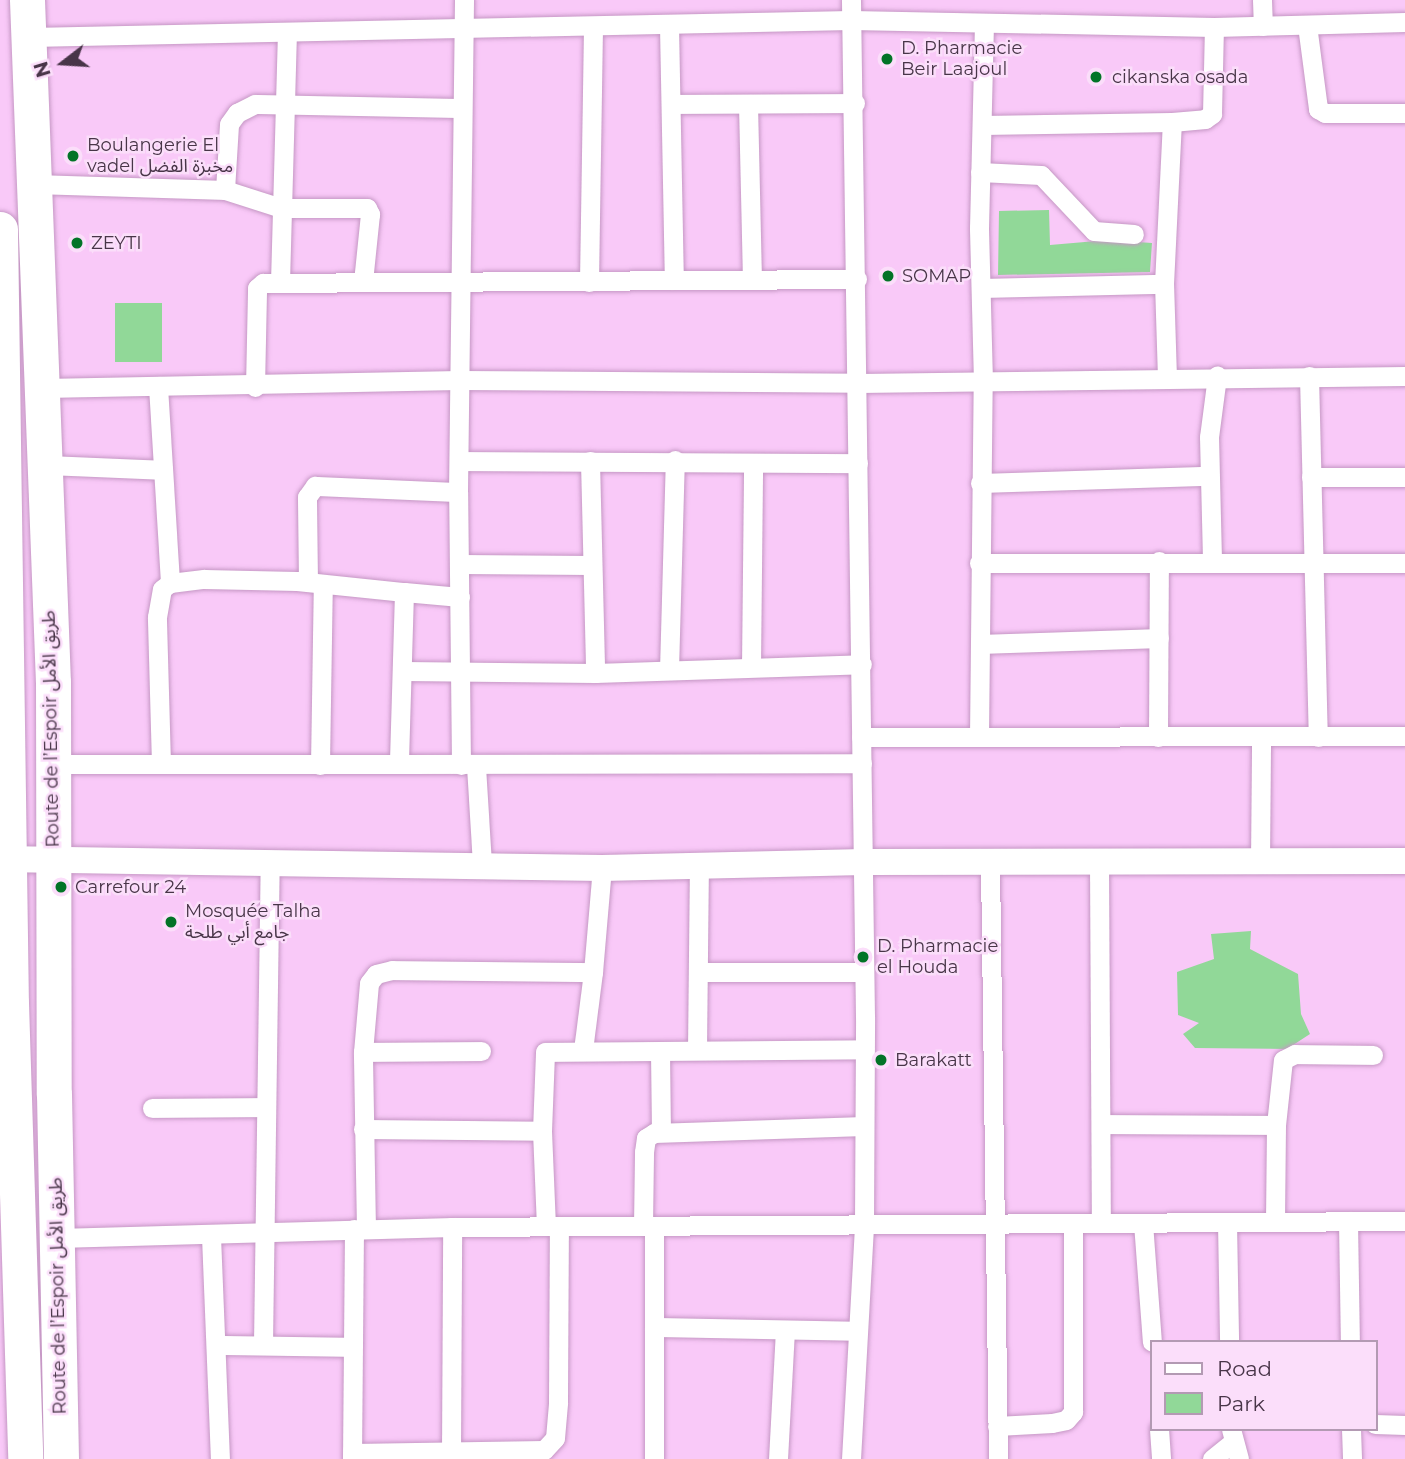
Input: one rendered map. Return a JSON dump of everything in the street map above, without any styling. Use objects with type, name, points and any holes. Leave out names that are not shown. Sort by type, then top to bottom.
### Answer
[{"type":"highway","name":"Route de l’Espoir طريق الأمل","points":[[27,0],[37,184],[54,764],[61,1459]]},
{"type":"highway","name":"Route de l’Espoir طريق الأمل","points":[[0,229],[11,1298],[25,1459]]},
{"type":"main road","points":[[6,859],[602,867],[864,862],[1405,861]]},
{"type":"street","points":[[464,0],[459,564],[462,671],[469,766],[482,864]]},
{"type":"street","points":[[851,0],[855,103],[864,862],[864,1224],[851,1459]]},
{"type":"street","points":[[1262,0],[1263,26]]},
{"type":"street","points":[[30,37],[669,26],[851,20],[984,26],[1213,27],[1405,22]]},
{"type":"street","points":[[1307,25],[1318,109],[1325,113],[1405,113]]},
{"type":"street","points":[[669,26],[674,280]]},
{"type":"street","points":[[979,737],[983,382],[980,173],[984,26]]},
{"type":"street","points":[[589,282],[593,27]]},
{"type":"street","points":[[982,125],[1172,122],[1205,119],[1212,114],[1213,27]]},
{"type":"street","points":[[280,282],[287,33]]},
{"type":"street","points":[[672,104],[855,103]]},
{"type":"street","points":[[225,190],[227,139],[237,113],[255,104],[461,108]]},
{"type":"street","points":[[748,104],[752,279]]},
{"type":"street","points":[[1167,379],[1164,284],[1172,122]]},
{"type":"street","points":[[980,173],[1041,175],[1094,231],[1133,234]]},
{"type":"street","points":[[37,184],[225,190],[281,208],[367,208],[370,214],[363,282]]},
{"type":"street","points":[[255,387],[257,288],[280,282],[460,284],[857,279]]},
{"type":"street","points":[[981,288],[1164,284]]},
{"type":"street","points":[[43,388],[255,387],[459,380],[859,383],[1217,376],[1405,376]]},
{"type":"street","points":[[1212,559],[1210,413],[1217,376]]},
{"type":"street","points":[[1309,376],[1310,562],[1318,737]]},
{"type":"street","points":[[158,386],[170,583]]},
{"type":"street","points":[[670,670],[675,460]]},
{"type":"street","points":[[460,461],[858,463]]},
{"type":"street","points":[[590,461],[590,565],[595,673]]},
{"type":"street","points":[[751,666],[753,463]]},
{"type":"street","points":[[44,465],[163,470]]},
{"type":"street","points":[[980,483],[1209,476]]},
{"type":"street","points":[[1311,477],[1405,477]]},
{"type":"street","points":[[320,765],[316,583],[307,497],[315,486],[458,492]]},
{"type":"street","points":[[979,563],[1212,559],[1405,562]]},
{"type":"street","points":[[1158,737],[1159,561]]},
{"type":"street","points":[[459,564],[590,565]]},
{"type":"street","points":[[161,764],[157,617],[162,589],[170,583],[204,579],[316,583],[460,597]]},
{"type":"street","points":[[399,764],[404,592]]},
{"type":"street","points":[[981,644],[1159,638]]},
{"type":"street","points":[[403,671],[595,673],[862,664]]},
{"type":"street","points":[[861,737],[1261,739],[1405,736]]},
{"type":"street","points":[[1260,863],[1261,739]]},
{"type":"street","points":[[54,764],[469,766],[862,763]]},
{"type":"street","points":[[263,1344],[262,1234],[270,862]]},
{"type":"street","points":[[990,863],[992,1224],[998,1459]]},
{"type":"street","points":[[1099,863],[1101,1223]]},
{"type":"street","points":[[697,1050],[699,865]]},
{"type":"street","points":[[583,1050],[602,867]]},
{"type":"street","points":[[593,972],[392,970],[376,974],[365,996],[360,1229],[352,1347],[352,1456],[451,1454],[486,1457],[544,1450],[555,1438],[553,1226],[542,1131],[545,1052],[863,1049]]},
{"type":"street","points":[[698,972],[864,972]]},
{"type":"street","points":[[363,1052],[481,1051]]},
{"type":"street","points":[[660,1051],[662,1131]]},
{"type":"street","points":[[1275,1221],[1276,1125],[1283,1060],[1295,1054],[1373,1055]]},
{"type":"street","points":[[152,1108],[265,1107]]},
{"type":"street","points":[[1101,1124],[1276,1125]]},
{"type":"street","points":[[654,1459],[654,1327],[646,1138],[662,1131],[864,1126]]},
{"type":"street","points":[[363,1129],[542,1131]]},
{"type":"street","points":[[1348,1221],[1350,1340]]},
{"type":"street","points":[[58,1238],[211,1236],[452,1227],[1405,1221]]},
{"type":"street","points":[[1227,1222],[1228,1340]]},
{"type":"street","points":[[997,1426],[1052,1423],[1066,1420],[1073,1412],[1073,1223]]},
{"type":"street","points":[[1143,1223],[1152,1340]]},
{"type":"street","points":[[451,1454],[452,1227]]},
{"type":"street","points":[[211,1236],[220,1459]]},
{"type":"street","points":[[654,1327],[858,1331]]},
{"type":"street","points":[[778,1459],[785,1330]]},
{"type":"street","points":[[216,1345],[352,1347]]},
{"type":"street","points":[[1377,1424],[1405,1425]]},
{"type":"street","points":[[1158,1431],[1161,1459]]},
{"type":"street","points":[[1351,1431],[1352,1459]]},
{"type":"street","points":[[1212,1459],[1234,1444]]},
{"type":"green space","points":[[1049,210],[1050,245],[1108,240],[1152,243],[1150,272],[998,275],[999,211]]},
{"type":"green space","points":[[115,303],[162,303],[162,362],[115,362]]},
{"type":"green space","points":[[1251,931],[1250,949],[1298,974],[1301,1014],[1310,1034],[1287,1049],[1195,1048],[1183,1034],[1199,1023],[1178,1015],[1177,972],[1214,959],[1211,934]]},
{"type":"place","name":"D. Pharmacie Beir Laajoul","points":[[887,59]]},
{"type":"place","name":"cikanska osada","points":[[1096,77]]},
{"type":"place","name":"Boulangerie El vadel مخبزة الفضل","points":[[73,156]]},
{"type":"place","name":"ZEYTI","points":[[77,243]]},
{"type":"place","name":"SOMAP","points":[[888,276]]},
{"type":"place","name":"Carrefour 24","points":[[61,887]]},
{"type":"place","name":"Mosquée Talha جامع أبي طلحة","points":[[171,922]]},
{"type":"place","name":"D. Pharmacie el Houda","points":[[863,957]]},
{"type":"place","name":"Barakatt","points":[[881,1060]]}]
